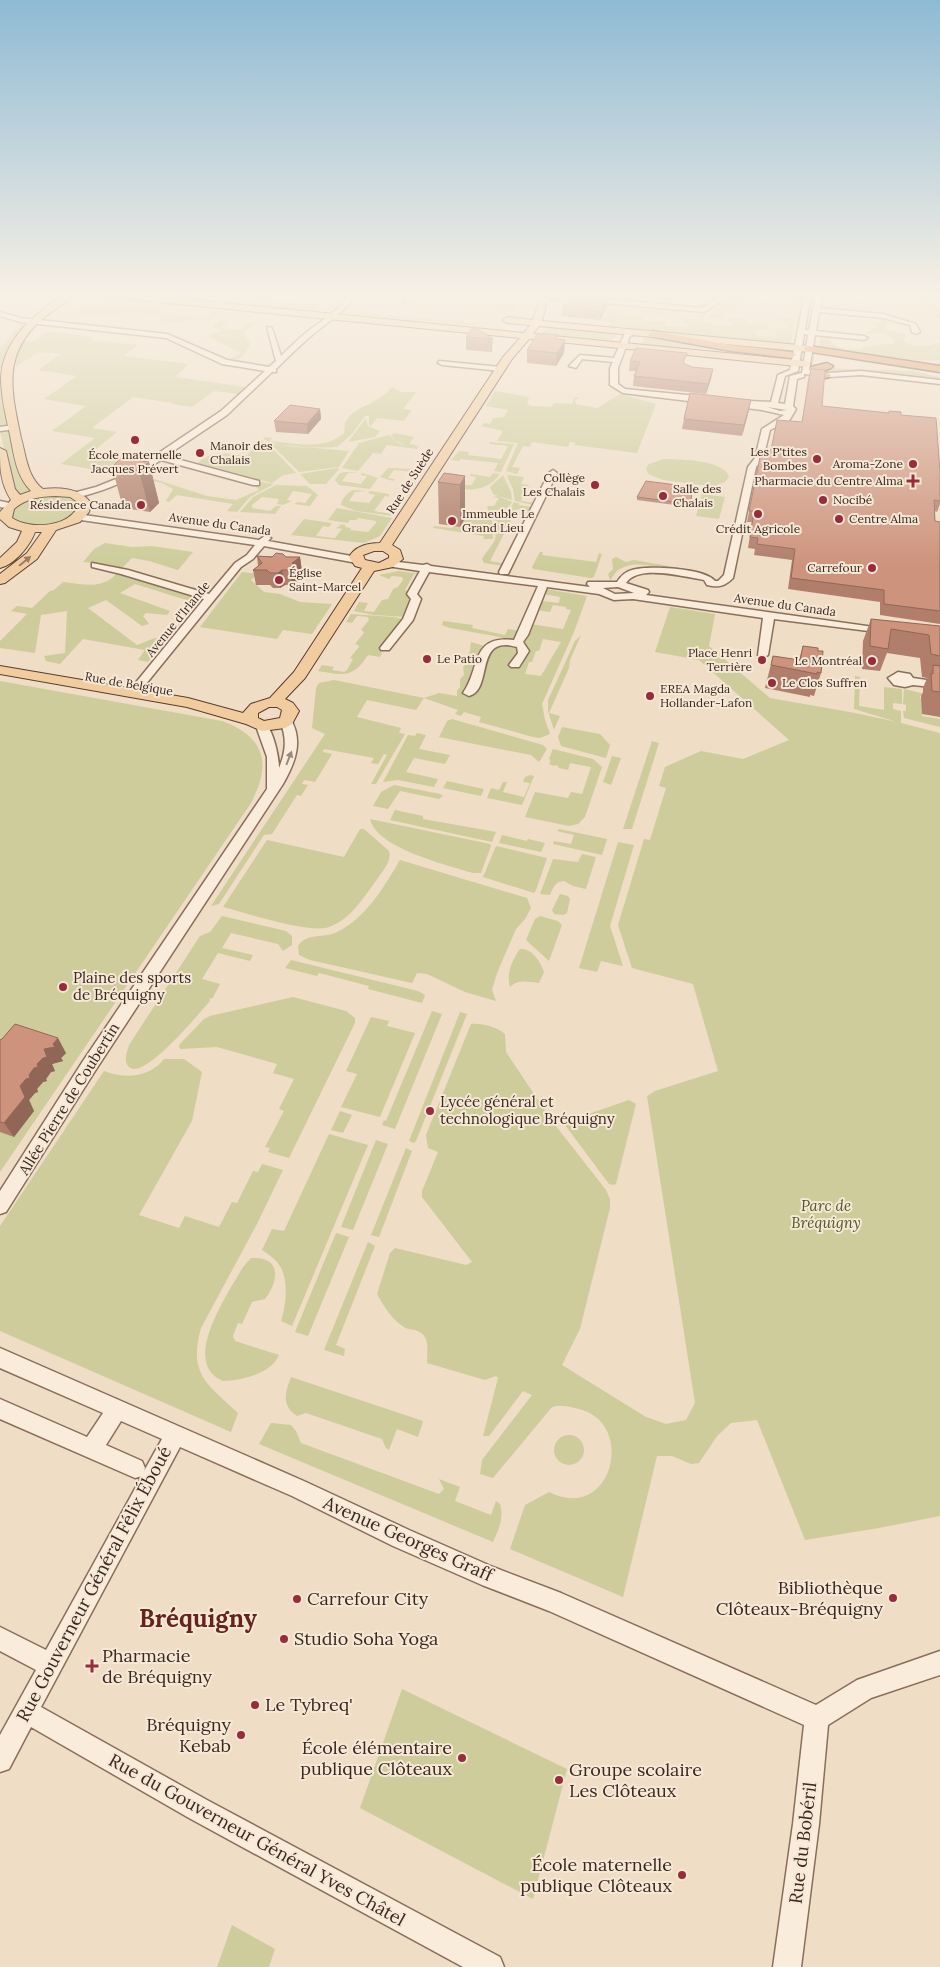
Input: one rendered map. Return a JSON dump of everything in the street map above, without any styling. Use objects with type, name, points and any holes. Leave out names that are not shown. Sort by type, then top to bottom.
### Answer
[{"type":"main road","points":[[6,385],[22,467],[36,490],[40,493]]},
{"type":"main road","name":"Rue de Suède","points":[[390,555],[491,385]]},
{"type":"main road","points":[[0,451],[9,489],[10,503],[6,512],[6,519],[12,524],[29,529],[51,528],[66,523],[80,506],[57,492],[40,493],[10,503]]},
{"type":"main road","points":[[0,580],[32,556],[51,528]]},
{"type":"main road","points":[[0,564],[17,551],[28,535],[29,529]]},
{"type":"main road","points":[[277,709],[278,725],[257,723],[249,716],[252,710],[277,709],[300,686],[300,675],[363,559],[372,547],[390,555]]},
{"type":"main road","points":[[363,559],[390,555]]},
{"type":"main road","name":"Rue de Belgique","points":[[0,662],[136,690],[212,709],[257,723]]},
{"type":"main road","name":"Rue de Belgique","points":[[0,670],[277,709]]},
{"type":"street","points":[[80,506],[99,489],[127,478],[161,457],[226,412],[256,385]]},
{"type":"street","points":[[614,385],[616,388],[627,391],[789,409]]},
{"type":"street","points":[[390,555],[606,589],[614,597],[625,590],[623,577],[628,573],[642,570],[707,578],[708,582],[717,584],[725,582],[721,577],[721,572],[745,466],[753,458],[760,427],[773,419],[773,408],[779,385]]},
{"type":"street","points":[[721,577],[730,574],[752,467],[760,458],[766,429],[786,419],[792,385]]},
{"type":"street","points":[[0,425],[13,425]]},
{"type":"street","points":[[0,429],[13,425]]},
{"type":"street","points":[[161,457],[256,483]]},
{"type":"street","points":[[504,572],[553,473]]},
{"type":"street","name":"Avenue du Canada","points":[[80,506],[363,559]]},
{"type":"street","name":"Avenue d'Irlande","points":[[136,690],[242,561],[250,557],[260,540]]},
{"type":"street","points":[[390,555],[427,568],[606,589]]},
{"type":"street","points":[[96,565],[119,569],[186,592],[211,598]]},
{"type":"street","points":[[385,648],[399,633],[412,611],[416,599],[412,594],[427,568]]},
{"type":"street","points":[[517,643],[544,583]]},
{"type":"street","name":"Avenue du Canada","points":[[625,590],[898,631],[769,615],[625,590]]},
{"type":"street","points":[[763,655],[769,615]]},
{"type":"street","points":[[469,693],[474,686],[484,650],[497,644],[517,643],[524,650],[515,665]]},
{"type":"street","points":[[910,681],[940,685]]},
{"type":"street","name":"Allée Pierre de Coubertin","points":[[0,1206],[98,1052],[271,793],[288,762],[293,740],[277,709]]},
{"type":"street","points":[[257,723],[273,757],[271,793]]},
{"type":"street","name":"Avenue Georges Graff","points":[[0,1358],[299,1489],[410,1542],[490,1577],[553,1601],[817,1718]]},
{"type":"street","points":[[0,1409],[135,1468]]},
{"type":"street","points":[[91,1450],[117,1409]]},
{"type":"street","name":"Rue Gouverneur Général Félix Éboué","points":[[0,1760],[175,1435]]},
{"type":"street","points":[[0,1639],[51,1665]]},
{"type":"street","points":[[817,1718],[865,1688],[940,1663]]},
{"type":"street","name":"Rue du Gouverneur Général Yves Châtel","points":[[26,1711],[198,1809],[490,1967]]},
{"type":"street","name":"Rue du Bobéril","points":[[787,1967],[806,1824],[817,1718]]},
{"type":"green space","points":[[0,385],[6,385],[30,493],[21,495],[13,488],[0,431]]},
{"type":"green space","points":[[64,385],[230,385],[253,388],[246,395],[214,391],[192,407],[133,397],[92,428],[117,432],[90,454],[141,463],[117,477],[103,471],[61,464],[95,438],[52,431],[86,406],[44,399]]},
{"type":"green space","points":[[392,387],[401,392],[416,392],[403,409],[412,410],[404,421],[377,418],[371,426],[369,425],[369,416],[365,416],[352,434],[337,447],[309,448],[279,445],[263,439],[265,437],[272,438],[269,441],[318,444],[336,439],[344,433],[345,422],[350,416],[381,397]]},
{"type":"green space","points":[[495,391],[529,397],[527,403],[531,406],[551,407],[554,403],[572,404],[575,397],[580,398],[575,400],[576,404],[597,408],[620,394],[656,404],[637,453],[574,445],[576,443],[570,442],[568,447],[532,442],[530,447],[523,446],[512,467],[520,468],[517,474],[506,471],[518,443],[497,441],[503,431],[481,426],[484,423],[490,424],[493,418],[504,417],[508,410],[486,406]]},
{"type":"green space","points":[[366,418],[368,426],[380,431],[375,437],[348,442]]},
{"type":"green space","points":[[395,433],[414,437],[409,444],[420,446],[414,446],[418,447],[417,449],[387,445],[381,454],[373,453],[358,471],[342,468],[359,443],[389,435],[398,443],[406,446],[395,440],[391,435]]},
{"type":"green space","points":[[261,440],[268,444],[296,473],[283,475],[272,483],[198,463],[215,454],[246,456]]},
{"type":"green space","points":[[490,442],[514,444],[501,472],[494,471],[498,463],[461,459],[459,461],[451,460],[459,451],[469,452],[468,455],[501,459],[508,446],[489,444]]},
{"type":"green space","points":[[271,444],[349,451],[339,467],[299,472]]},
{"type":"green space","points":[[664,459],[690,460],[711,464],[726,471],[729,477],[725,482],[716,485],[717,487],[663,480],[648,474],[646,468],[649,464]]},
{"type":"green space","points":[[421,461],[429,462],[415,483],[408,482],[413,472],[394,470],[388,478],[395,479],[393,481],[380,477],[388,468],[419,469],[420,466],[417,466]]},
{"type":"green space","points":[[339,469],[326,484],[310,484],[300,474]]},
{"type":"green space","points":[[359,472],[348,473],[342,481],[361,484],[367,476],[361,475],[362,473],[378,478],[370,489],[339,485],[335,480],[340,473]]},
{"type":"green space","points":[[493,473],[500,474],[488,485],[478,489],[462,489],[465,485],[472,485],[476,477],[470,476],[471,474],[490,477]]},
{"type":"green space","points":[[503,475],[511,492],[512,500],[493,494],[490,487]]},
{"type":"green space","points":[[507,476],[524,477],[521,484],[529,485],[521,501],[535,503],[533,505],[515,501],[513,489]]},
{"type":"green space","points":[[154,479],[207,496],[236,500],[259,490],[255,486],[261,482],[274,484],[250,497],[237,512],[227,511],[233,504],[177,495],[169,502],[166,501],[173,489],[162,483],[152,481]]},
{"type":"green space","points":[[276,485],[307,486],[318,495],[310,506],[294,504],[298,502],[305,503],[312,494],[293,491],[287,500],[292,501],[283,505],[277,504],[279,499],[262,497],[252,505],[252,508],[270,511],[276,506],[281,506],[275,514],[240,512],[253,497]]},
{"type":"green space","points":[[354,490],[367,491],[355,492],[349,501],[369,503],[375,495],[368,493],[370,491],[389,494],[389,497],[385,496],[374,511],[391,514],[400,500],[394,499],[406,497],[393,516],[356,511],[341,505],[345,496]]},
{"type":"green space","points":[[702,494],[725,497],[719,519],[696,516]]},
{"type":"green space","points":[[48,495],[74,499],[80,506],[68,519],[50,526],[30,526],[21,524],[13,519],[13,511],[20,504]]},
{"type":"green space","points":[[498,496],[512,502],[505,509],[489,513],[487,506],[494,506],[499,498],[492,497]]},
{"type":"green space","points":[[514,502],[520,504],[518,505],[533,507],[532,511],[517,509],[490,561],[506,564],[504,566],[484,563],[482,559],[494,542],[496,534],[495,519],[502,512],[515,506],[511,507]]},
{"type":"green space","points":[[337,508],[392,518],[380,536],[364,543],[291,535],[304,519],[332,523],[329,527],[323,526],[316,536],[335,538],[342,529],[336,528],[341,525],[337,524],[346,525],[345,527],[351,528],[350,530],[368,532],[376,523],[376,521],[358,518],[350,520],[348,523],[328,520]]},
{"type":"green space","points":[[462,511],[492,516],[493,539],[483,539],[484,536],[433,528],[434,526],[452,528]]},
{"type":"green space","points":[[105,543],[132,547],[152,546],[193,552],[178,570],[132,558],[122,568],[180,585],[203,589],[193,602],[135,584],[120,593],[170,611],[167,615],[146,613],[143,616],[149,624],[142,626],[106,600],[88,608],[137,645],[155,638],[166,639],[148,662],[138,660],[145,650],[83,639],[60,664],[46,661],[44,656],[65,653],[67,611],[41,615],[35,653],[0,648],[0,641],[27,614],[11,611],[17,606],[32,608],[63,582],[84,585],[98,584],[116,574],[111,565],[83,562],[94,549]]},
{"type":"green space","points":[[540,552],[543,552],[542,555],[596,562],[599,553],[602,554],[594,577],[591,578],[533,569],[532,567]]},
{"type":"green space","points":[[616,557],[626,562],[634,560],[685,569],[677,570],[634,565],[617,571],[610,580],[608,574],[613,569],[612,559]]},
{"type":"green space","points":[[399,571],[420,574],[414,574],[405,590],[410,591],[408,596],[411,603],[406,617],[374,615],[354,611],[359,602],[368,603],[364,611],[374,612],[382,600],[388,599],[393,589],[398,587],[403,580],[402,577],[392,576],[389,579],[379,575]]},
{"type":"green space","points":[[242,572],[257,574],[251,580],[264,592],[280,594],[300,602],[332,604],[312,634],[283,630],[277,639],[200,627]]},
{"type":"green space","points":[[545,589],[587,596],[574,632],[542,704],[550,734],[540,738],[533,737],[479,722],[481,717],[464,712],[461,716],[455,714],[458,710],[424,698],[439,693],[457,696],[460,679],[464,675],[463,667],[467,663],[471,642],[491,648],[510,644],[530,624],[563,629],[571,610],[566,609],[566,607],[553,605],[550,612],[537,610],[541,601],[559,603],[560,597],[543,594]],"holes":[[[543,639],[561,642],[541,676],[525,674],[529,662],[532,662],[536,651],[539,651]]]},
{"type":"green space","name":"Parc de Bréquigny","points":[[670,607],[715,614],[709,646],[770,698],[897,722],[854,709],[855,676],[860,677],[859,706],[884,710],[884,687],[902,689],[902,704],[893,703],[893,709],[901,711],[901,723],[940,733],[940,1516],[805,1540],[757,1420],[731,1423],[717,1436],[699,1463],[691,1464],[672,1456],[657,1456],[623,1597],[510,1549],[525,1505],[549,1492],[571,1498],[588,1494],[601,1483],[609,1468],[612,1450],[608,1432],[597,1418],[579,1409],[562,1406],[552,1407],[493,1478],[480,1474],[482,1460],[532,1395],[523,1391],[489,1436],[483,1436],[498,1378],[496,1376],[485,1380],[427,1363],[427,1343],[424,1335],[415,1330],[405,1328],[400,1324],[385,1307],[377,1294],[390,1253],[395,1248],[466,1265],[472,1262],[422,1197],[422,1191],[438,1152],[428,1148],[426,1135],[471,1024],[494,1027],[505,1034],[506,1052],[552,1121],[606,1190],[610,1199],[610,1208],[580,1329],[562,1365],[646,1417],[666,1424],[686,1420],[695,1403],[647,1096],[655,1091],[718,1071],[693,984],[632,968],[618,925],[644,839],[650,840],[666,788],[659,786],[665,767],[701,751],[743,759],[789,740],[699,660],[655,652]]},
{"type":"green space","points":[[351,614],[403,619],[394,633],[379,647],[382,653],[380,657],[368,655],[363,663],[352,672],[346,674],[318,671],[322,665],[334,667],[332,670],[344,672],[347,670],[353,659],[350,658],[359,647],[355,644],[364,633],[361,630],[369,620],[368,617],[357,616],[352,623],[346,622]]},
{"type":"green space","points":[[443,621],[473,625],[472,628],[505,635],[508,629],[521,631],[511,641],[500,637],[450,628],[442,625]]},
{"type":"green space","points":[[581,635],[549,713],[560,716],[554,730],[548,711],[548,700],[575,641]]},
{"type":"green space","points":[[334,680],[424,698],[416,710],[367,700],[357,717],[401,728],[399,733],[405,734],[376,784],[371,784],[387,755],[384,754],[378,764],[371,763],[374,758],[324,749],[323,752],[332,754],[315,782],[304,780],[302,784],[308,785],[301,796],[297,795],[272,834],[264,835],[219,904],[211,906],[325,734],[312,728],[316,688],[319,683]]},
{"type":"green space","name":"Plaine des sports de Bréquigny","points":[[0,681],[222,721],[236,727],[256,743],[262,764],[258,789],[251,803],[0,1172]]},
{"type":"green space","points":[[904,689],[921,693],[923,696],[920,696],[923,699],[922,716],[940,719],[940,727],[904,718],[903,711],[906,711],[906,705],[903,704]]},
{"type":"green space","points":[[452,719],[543,745],[547,749],[539,762],[531,755],[439,737],[447,721]]},
{"type":"green space","points":[[562,727],[600,734],[610,745],[606,758],[561,746],[558,737]]},
{"type":"green space","points":[[417,733],[426,735],[419,749],[450,755],[445,764],[414,758],[406,772],[438,779],[434,787],[398,780],[383,782],[408,735],[415,736]]},
{"type":"green space","points":[[652,741],[659,743],[632,829],[623,829]]},
{"type":"green space","points":[[553,749],[593,759],[602,767],[585,817],[578,824],[569,826],[525,817],[535,792],[568,798],[571,792],[582,794],[591,767],[570,763],[568,770],[549,764]]},
{"type":"green space","points":[[612,756],[621,758],[611,785],[603,782]]},
{"type":"green space","points":[[534,776],[522,805],[487,798],[491,788],[499,790],[503,782],[507,782],[503,792],[524,797],[530,783],[523,782],[525,777]]},
{"type":"green space","points":[[447,781],[484,789],[481,796],[443,788]]},
{"type":"green space","points":[[394,785],[443,796],[439,799],[400,791],[388,809],[373,806],[381,792]]},
{"type":"green space","points":[[395,810],[423,816],[423,819],[496,832],[492,842],[390,820]]},
{"type":"green space","points":[[370,819],[490,844],[491,846],[481,873],[473,873],[398,847],[385,839],[375,829]]},
{"type":"green space","points":[[360,829],[364,829],[389,851],[389,860],[359,903],[349,915],[336,924],[329,927],[308,928],[223,907],[267,840],[344,857]]},
{"type":"green space","points":[[559,829],[607,839],[602,855],[553,844],[554,841],[571,844],[574,835],[557,831]]},
{"type":"green space","points":[[502,835],[545,843],[541,852],[499,843]]},
{"type":"green space","points":[[618,842],[634,845],[610,926],[623,966],[601,961],[597,972],[579,968]]},
{"type":"green space","points":[[496,846],[547,858],[534,893],[483,877]]},
{"type":"green space","points":[[582,854],[596,857],[586,889],[573,886],[564,881],[555,885],[550,895],[540,894],[553,859],[578,862]]},
{"type":"green space","points":[[400,860],[527,898],[531,908],[525,919],[516,929],[497,973],[492,990],[496,1001],[465,992],[427,974],[417,973],[412,983],[310,960],[299,955],[298,946],[306,939],[332,934],[357,919],[381,891]]},
{"type":"green space","points":[[560,894],[568,896],[570,899],[567,913],[563,915],[554,914],[552,910]]},
{"type":"green space","points":[[222,916],[286,931],[292,936],[292,945],[283,951],[278,944],[231,933],[222,948],[253,955],[250,961],[218,953],[202,979],[220,984],[212,999],[209,998],[210,1001],[195,1018],[158,1055],[136,1069],[129,1067],[126,1060],[129,1045],[200,936],[210,932]]},
{"type":"green space","points":[[540,916],[558,921],[562,925],[549,961],[526,940],[535,919]]},
{"type":"green space","points":[[520,949],[532,953],[541,964],[544,972],[539,983],[520,982],[510,987],[511,967]]},
{"type":"green space","points":[[291,960],[418,991],[425,995],[422,1003],[368,989],[369,986],[319,973],[317,976],[285,968]]},
{"type":"green space","points":[[293,997],[346,1011],[355,1018],[355,1023],[289,1158],[268,1152],[270,1148],[265,1147],[284,1111],[279,1109],[294,1079],[273,1073],[277,1064],[217,1047],[180,1049],[179,1045],[204,1019],[210,1016]]},
{"type":"green space","points":[[432,1011],[442,1014],[395,1129],[382,1125],[384,1120],[386,1121]]},
{"type":"green space","points":[[460,1012],[467,1014],[414,1143],[409,1141]]},
{"type":"green space","points":[[371,1017],[389,1021],[387,1026],[415,1033],[380,1117],[341,1107],[357,1074],[346,1071]]},
{"type":"green space","points":[[164,1059],[184,1059],[202,1072],[192,1121],[139,1215],[179,1228],[185,1216],[219,1227],[232,1202],[237,1203],[253,1171],[258,1172],[262,1164],[283,1170],[257,1224],[201,1328],[197,1357],[199,1367],[209,1385],[238,1413],[231,1432],[0,1331],[0,1226],[104,1071],[128,1076],[136,1075],[151,1070]]},
{"type":"green space","points":[[629,1100],[636,1104],[616,1184],[613,1185],[609,1184],[565,1125],[565,1122]]},
{"type":"green space","points":[[340,1111],[352,1115],[343,1133],[331,1130]]},
{"type":"green space","points":[[329,1134],[368,1145],[292,1326],[281,1321],[286,1294],[283,1272],[276,1261],[262,1250],[272,1229],[284,1231]]},
{"type":"green space","points":[[376,1140],[388,1144],[353,1230],[341,1227]]},
{"type":"green space","points":[[406,1148],[412,1151],[379,1237],[371,1235]]},
{"type":"green space","points":[[336,1233],[349,1237],[308,1336],[295,1332]]},
{"type":"green space","points":[[368,1242],[375,1246],[336,1345],[345,1349],[344,1356],[324,1350]]},
{"type":"green space","points":[[251,1258],[261,1258],[273,1265],[275,1278],[270,1292],[265,1299],[252,1302],[242,1324],[238,1323],[233,1336],[235,1341],[279,1355],[270,1367],[255,1375],[223,1381],[211,1372],[206,1359],[206,1344],[219,1309],[243,1267]]},
{"type":"green space","points":[[291,1377],[423,1421],[418,1437],[397,1429],[389,1450],[382,1439],[306,1413],[297,1416],[288,1408],[286,1403],[286,1393]]},
{"type":"green space","points":[[271,1423],[291,1425],[301,1443],[439,1494],[444,1489],[439,1479],[460,1487],[455,1501],[491,1515],[496,1501],[500,1504],[501,1519],[493,1542],[259,1444]]},
{"type":"green space","points":[[569,1435],[580,1439],[584,1450],[580,1461],[569,1465],[558,1461],[554,1450],[558,1439]]},
{"type":"green space","points":[[402,1689],[567,1769],[533,1899],[360,1808]]},
{"type":"green space","points":[[232,1925],[275,1949],[269,1967],[217,1967]]},
{"type":"building","name":"Centre Alma","points":[[808,385],[824,385],[822,406],[889,413],[889,411],[901,412],[901,415],[936,418],[940,501],[934,500],[935,521],[940,522],[940,611],[884,604],[884,590],[791,578],[795,549],[757,544],[758,538],[750,537],[754,511],[749,511],[760,457],[764,456],[767,450],[771,450],[777,420],[802,422]]},
{"type":"building","points":[[690,393],[751,400],[744,425],[684,419]]},
{"type":"building","points":[[290,405],[320,409],[307,424],[274,421]]},
{"type":"building","points":[[121,458],[149,462],[139,471],[112,467]]},
{"type":"building","points":[[444,473],[465,476],[460,485],[438,482]]},
{"type":"building","name":"Salle des Chalais","points":[[646,481],[692,487],[691,504],[637,497]]},
{"type":"building","points":[[276,553],[283,554],[286,557],[300,557],[292,563],[295,566],[290,570],[270,573],[267,570],[253,570],[262,563],[257,556],[272,557]]},
{"type":"building","points":[[871,619],[940,626],[940,656],[931,654],[929,635],[891,629],[888,649],[870,646]]},
{"type":"building","points":[[803,646],[818,648],[818,651],[823,651],[821,673],[817,672],[817,674],[771,665],[773,656],[800,660]]},
{"type":"building","points":[[933,665],[940,666],[940,692],[932,691],[931,673],[933,674]]},
{"type":"building","points":[[15,1024],[58,1038],[53,1044],[55,1047],[44,1049],[47,1057],[37,1064],[38,1067],[34,1068],[29,1075],[30,1078],[26,1079],[20,1086],[25,1097],[4,1123],[0,1122],[0,1040]]},
{"type":"place","name":"École maternelle Jacques Prévert","points":[[135,440]]},
{"type":"place","name":"Manoir des Chalais","points":[[200,453]]},
{"type":"place","name":"Les P'tites Bombes","points":[[817,459]]},
{"type":"place","name":"Aroma-Zone","points":[[913,464]]},
{"type":"place","name":"Pharmacie du Centre Alma","points":[[913,481]]},
{"type":"place","name":"Collège Les Chalais","points":[[595,485]]},
{"type":"place","name":"Salle des Chalais","points":[[663,496]]},
{"type":"place","name":"Nocibé","points":[[823,500]]},
{"type":"place","name":"Résidence Canada","points":[[141,505]]},
{"type":"place","name":"Crédit Agricole","points":[[758,514]]},
{"type":"place","name":"Centre Alma","points":[[839,519]]},
{"type":"place","name":"Immeuble Le Grand Lieu","points":[[452,521]]},
{"type":"place","name":"Carrefour","points":[[872,568]]},
{"type":"place","name":"Église Saint-Marcel","points":[[279,580]]},
{"type":"place","name":"Le Patio","points":[[427,659]]},
{"type":"place","name":"Place Henri Terrière","points":[[762,660]]},
{"type":"place","name":"Le Montréal","points":[[872,661]]},
{"type":"place","name":"Le Clos Suffren","points":[[772,683]]},
{"type":"place","name":"EREA Magda Hollander-Lafon","points":[[650,696]]},
{"type":"place","name":"Plaine des sports de Bréquigny","points":[[63,987]]},
{"type":"place","name":"Lycée général et technologique Bréquigny","points":[[430,1111]]},
{"type":"place","name":"Bibliothèque Clôteaux-Bréquigny","points":[[893,1598]]},
{"type":"place","name":"Carrefour City","points":[[297,1599]]},
{"type":"place","name":"Studio Soha Yoga","points":[[284,1639]]},
{"type":"place","name":"Pharmacie de Bréquigny","points":[[92,1666]]},
{"type":"place","name":"Le Tybreq'","points":[[255,1705]]},
{"type":"place","name":"Bréquigny Kebab","points":[[241,1735]]},
{"type":"place","name":"École élémentaire publique Clôteaux","points":[[462,1758]]},
{"type":"place","name":"Groupe scolaire Les Clôteaux","points":[[559,1780]]},
{"type":"place","name":"École maternelle publique Clôteaux","points":[[682,1875]]},
{"type":"district","name":"Bréquigny","points":[[198,1619]]}]
